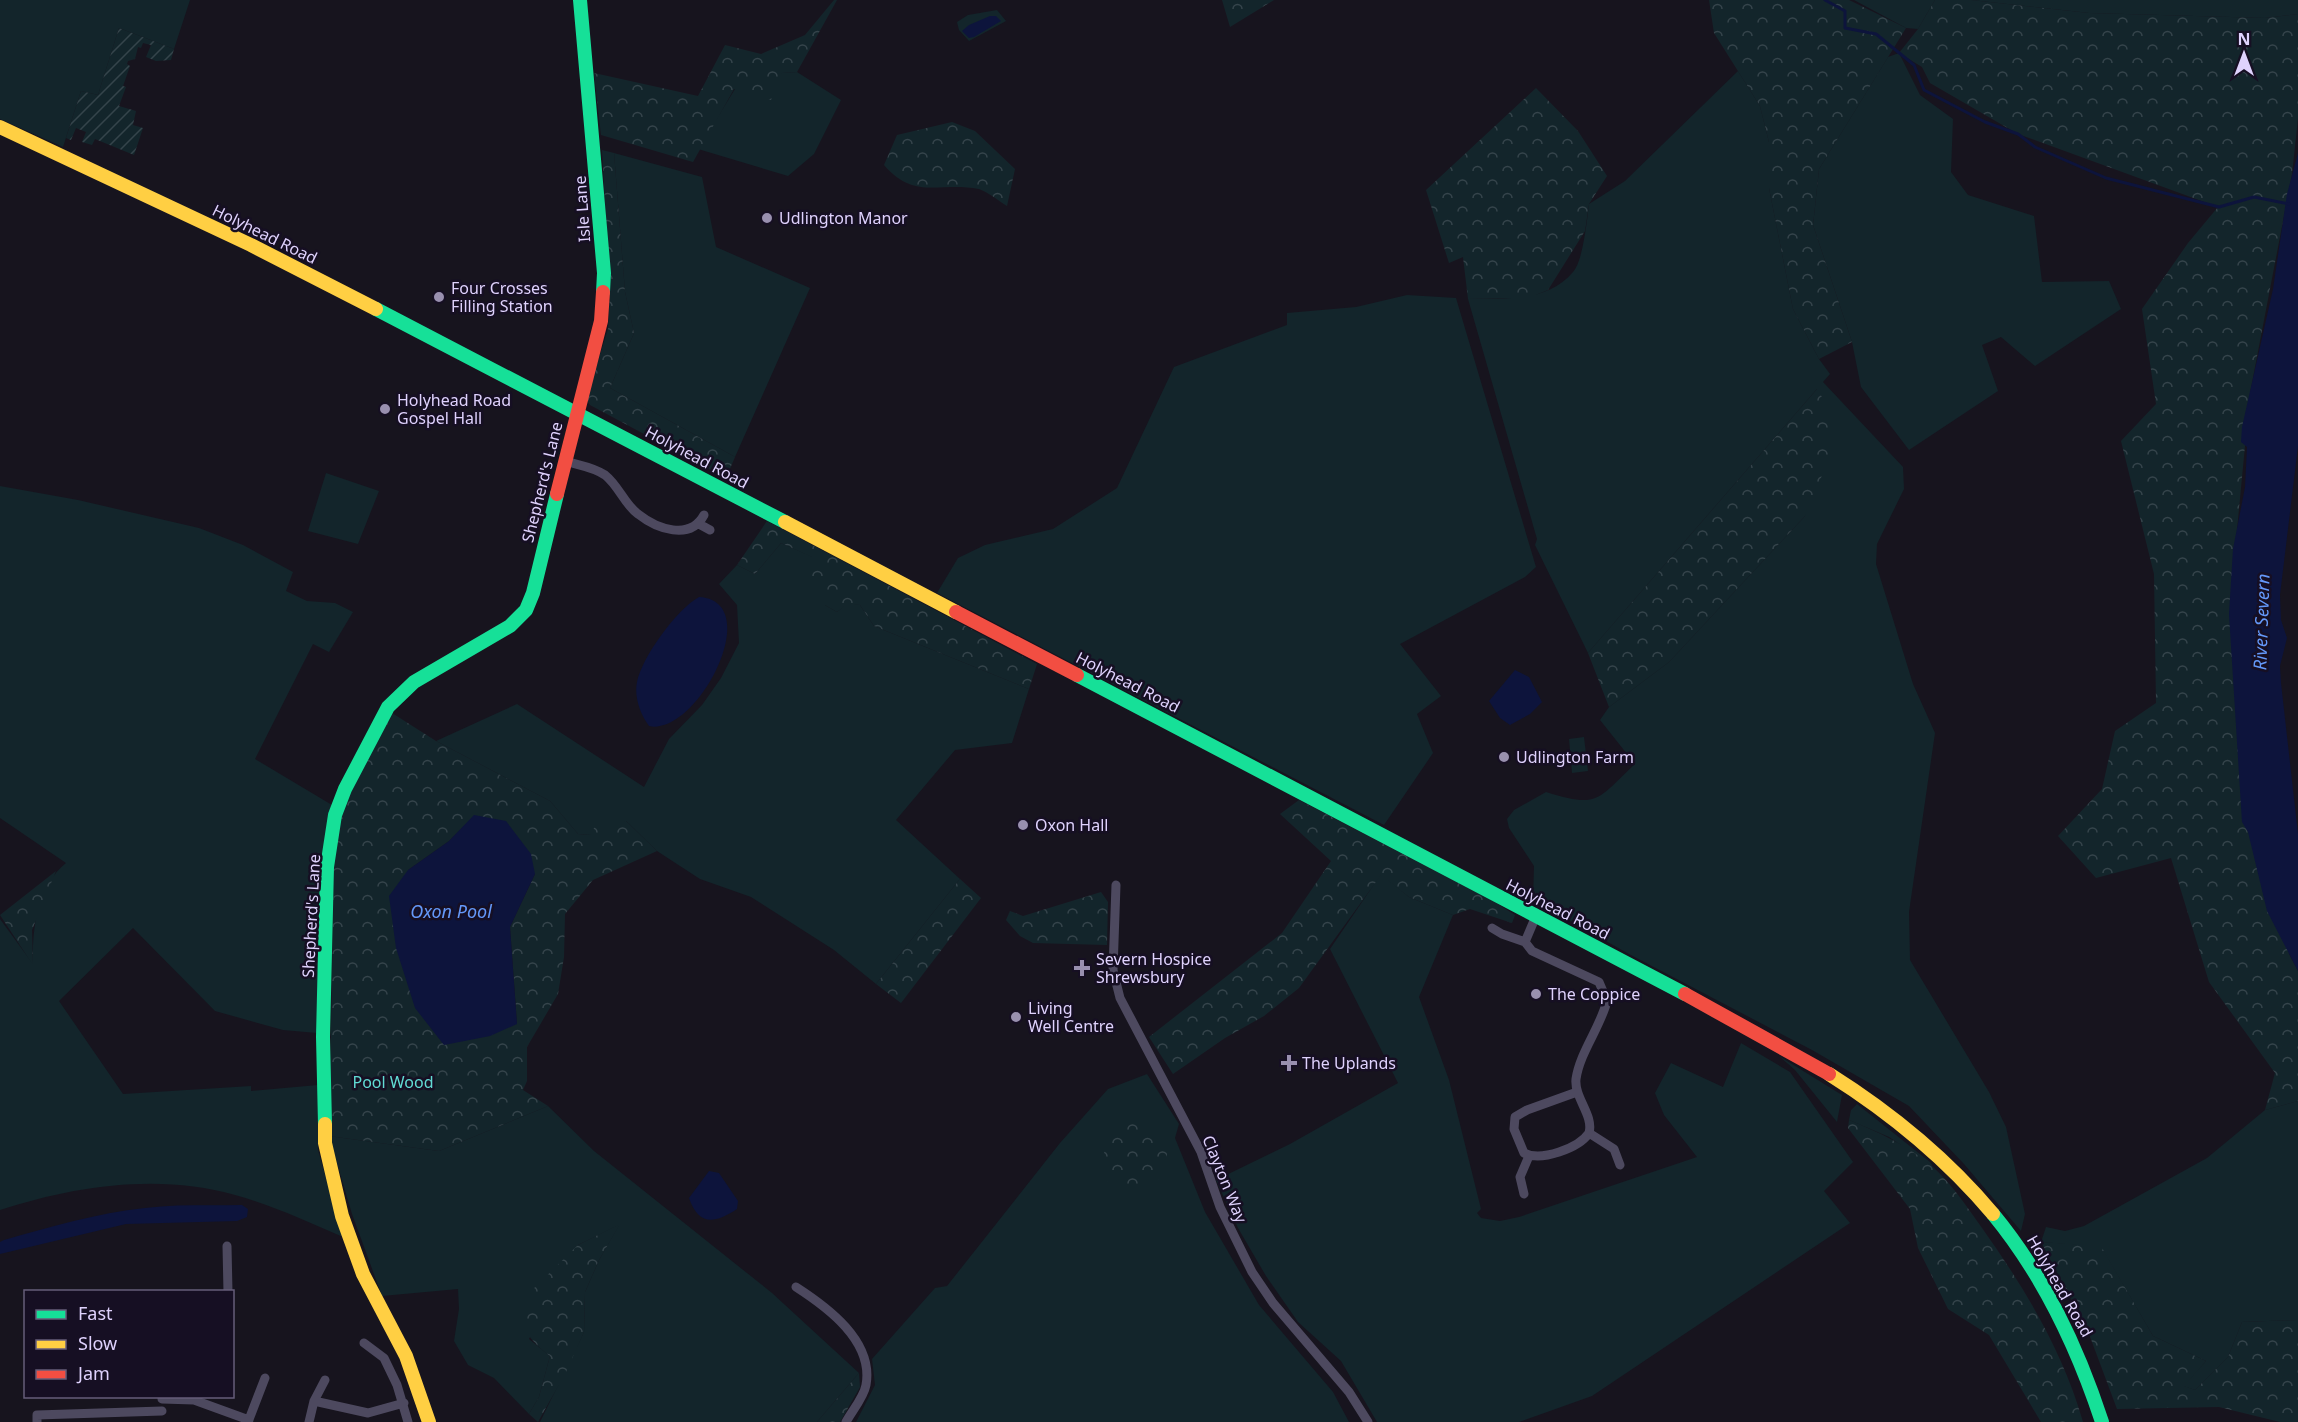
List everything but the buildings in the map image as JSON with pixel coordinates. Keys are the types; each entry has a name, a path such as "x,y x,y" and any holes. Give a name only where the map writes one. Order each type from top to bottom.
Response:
{"main road":[{"name":"Isle Lane","path":"576,412 602,321 604,273 580,0"},
{"name":"Holyhead Road","path":"0,127 251,245 576,412 1536,916 1794,1053 1855,1090 1919,1137 1977,1194 2023,1249 2079,1352 2102,1422"},
{"name":"Shepherd's Lane","path":"429,1422 406,1356 363,1274 342,1216 325,1143 323,1037 327,867 336,814 345,789 388,707 414,682 510,626 526,610 533,593 576,412"}],"street":[{"path":"565,461 605,475 637,514 677,531 699,524 704,515"},
{"path":"699,524 710,530"},
{"name":"Clayton Way","path":"1116,885 1113,970 1120,998 1201,1152 1220,1207 1252,1272 1273,1303 1349,1392 1368,1422"},
{"path":"1525,942 1536,916"},
{"path":"1492,928 1525,942 1532,951 1594,978 1602,986 1606,995 1605,1009 1579,1067 1577,1092 1589,1124 1589,1133 1581,1142 1538,1157 1524,1154 1514,1129 1515,1117 1527,1110 1577,1092"},
{"path":"1589,1133 1614,1149 1620,1165"},
{"path":"1524,1194 1520,1177 1529,1156"},
{"path":"227,1246 228,1290"},
{"path":"795,1287 837,1316 861,1353 867,1370 866,1387 846,1422"},
{"path":"364,1343 384,1358 404,1403 408,1422"},
{"path":"162,1422 162,1398 194,1400 249,1421 265,1378"},
{"path":"309,1422 314,1401 325,1380"},
{"path":"314,1401 368,1413 404,1403"},
{"path":"38,1422 37,1416 47,1415 162,1411"}],"green space":[{"path":"0,0 190,0 174,49 119,28 98,95 81,91 63,147 0,119"},
{"path":"834,0 837,0 797,72 782,73 771,100 734,89 693,162 601,135 594,73 698,96 725,45 761,54 805,35"},
{"path":"1222,0 1274,0 1230,27"},
{"path":"1709,0 1849,0 1906,28 1819,169 1813,225 1852,342 1819,359 1793,309 1769,188 1769,142 1760,106 1714,33"},
{"path":"1854,0 1935,0 1918,29 1906,28"},
{"path":"1935,0 1971,0 2089,13 2265,18 2298,14 2298,118 2292,174 2250,393 2231,593 2289,954 2298,971 2298,1101 2265,1110 2275,1073 2209,982 2171,858 2096,878 2058,836 2102,789 2115,731 2156,703 2154,574 2121,441 2156,404 2142,309 2188,243 2218,207 2018,134 1930,83 1922,67 1899,53 1918,29"},
{"path":"1971,0 2298,0 2298,14 2265,18 2089,13"},
{"path":"997,10 1006,21 969,41 959,30 957,22 968,15"},
{"path":"119,28 174,49 171,60 156,61 146,57 151,45 143,43 141,48 138,47 135,59 128,61 127,64 130,66 123,86 126,87 119,106 136,111 133,125 143,128 134,155 95,139 92,145 82,142 86,132 76,128 71,140 66,138 81,91 98,95"},
{"path":"1899,53 1920,95 1953,119 1951,172 1968,195 2034,216 2042,282 2109,281 2121,309 2035,366 2001,337 1982,345 1998,391 1909,450 1861,387 1852,342 1813,225 1819,169 1888,57"},
{"path":"1738,71 1760,106 1769,142 1769,188 1793,309 1819,359 1830,374 1823,382 1903,467 1904,489 1877,544 1876,564 1913,684 1935,733 1909,912 1910,960 1989,1092 2006,1127 2025,1214 2021,1231 1964,1164 1909,1106 1812,1050 1629,954 1533,900 1534,866 1509,828 1507,819 1514,810 1546,792 1577,800 1597,798 1635,764 1600,720 1609,707 1669,662 1805,516 1817,389 1588,653 1535,545 1537,539 1468,299 1524,297 1551,289 1562,282 1573,272 1579,259 1589,204 1625,181"},
{"path":"797,72 841,100 814,154 788,176 698,149 735,89 782,73"},
{"path":"1536,88 1578,131 1607,176 1589,204 1585,231 1548,290 1528,298 1468,299 1463,257 1449,263 1426,190"},
{"path":"952,122 975,131 1015,169 1007,206 979,189 928,188 906,183 884,165 897,135"},
{"path":"602,150 614,153 625,292 634,333 610,388 735,457 726,478 590,405 586,399 608,329 610,292"},
{"path":"614,153 702,177 716,247 810,288 735,457 610,388 634,333 625,292"},
{"path":"1407,295 1456,298 1536,567 1525,577 1400,644 1441,696 1417,714 1433,753 1384,825 937,593 958,558 985,545 1053,529 1117,488 1174,367 1287,325 1287,313 1356,307"},
{"path":"1818,388 1833,424 1831,454 1805,516 1669,662 1609,707 1588,653"},
{"path":"326,473 379,491 358,544 308,531"},
{"path":"0,486 78,500 199,528 243,545 293,572 286,591 307,601 335,603 353,612 329,652 313,644 255,759 332,805 317,1033 283,1030 215,1011 133,928 59,1001 123,1094 251,1086 251,1091 318,1085 318,1150 343,1237 249,1199 206,1188 177,1185 117,1185 87,1189 57,1194 0,1210 0,919 33,964 38,909 48,884 66,863 0,818"},
{"path":"767,521 1037,664 1029,689 874,626 860,605 847,604 837,612 825,605 824,586 805,579 812,557 781,543 755,574 737,565"},
{"path":"781,543 813,557 825,586 825,605 837,612 847,603 860,605 874,626 1029,689 1012,743 955,750 896,820 960,879 876,984 834,950 751,897 700,879 657,851 626,821 590,835 578,834 550,801 436,741 517,704 644,787 669,739 702,705 721,678 739,643 737,605 719,584 737,565 755,574"},
{"name":"Pool Wood","path":"392,713 436,741 550,801 578,834 590,835 597,823 626,821 657,851 593,880 565,914 564,957 558,994 527,1047 527,1081 523,1090 548,1106 439,1151 329,1136 334,863 339,820 348,794","holes":["474,816 535,874 510,927 517,1024 408,870 449,841"]},
{"path":"1584,737 1588,771 1572,773 1569,739"},
{"path":"1299,800 1493,901 1515,915 1512,923 1470,909 1453,915 1409,897 1381,875 1299,988 1264,1016 1225,1038 1173,1074 1149,1037 1282,933 1331,861 1280,814"},
{"path":"56,871 32,930 33,965 0,915"},
{"path":"1381,874 1409,897 1453,915 1419,997 1449,1080 1481,1209 1477,1213 1481,1218 1500,1221 1519,1217 1697,1157 1664,1115 1655,1093 1671,1063 1723,1087 1741,1043 1790,1072 1853,1162 1824,1191 1850,1223 1592,1396 1519,1422 1377,1422 1341,1361 1298,1322 1266,1276 1238,1228 1216,1180 1290,1144 1398,1083 1330,949"},
{"path":"960,879 981,898 901,1003 876,984"},
{"path":"1101,892 1108,902 1107,945 1033,943 1020,936 1006,920 1010,911 1023,916"},
{"path":"1779,1056 1842,1095 1837,1122 1795,1070"},
{"path":"1147,1074 1179,1124 1175,1138 1205,1212 1259,1305 1333,1392 1349,1422 856,1422 875,1385 872,1359 935,1288 947,1286 1060,1143 1108,1089"},
{"path":"2298,1101 2298,1320 2242,1322 2228,1357 2195,1390 2183,1386 2206,1361 2153,1336 2101,1247 2041,1242 2046,1227 2065,1231 2084,1226 2207,1158 2265,1110"},
{"path":"1857,1104 1930,1162 1933,1167 1889,1137 1849,1120 1851,1110"},
{"path":"548,1106 594,1151 772,1293 859,1373 817,1422 540,1422 584,1332 585,1292 599,1260 619,1225 578,1245 529,1339 550,1356 539,1397 529,1414 494,1378 468,1365 454,1341 459,1309 458,1289 382,1296 352,1214 329,1136 439,1151"},
{"path":"1122,1120 1139,1121 1170,1145 1159,1179 1134,1190 1110,1186 1099,1162"},
{"path":"1849,1120 1914,1152 1940,1174 1959,1196 1998,1250 2041,1320 2065,1370 2083,1422 2041,1422 1989,1335 1948,1309 1918,1248 1910,1209 1848,1128"},
{"path":"620,1224 599,1260 585,1292 584,1332 566,1372 538,1422 529,1414 539,1397 550,1356 535,1343 525,1326 523,1299 578,1245"},
{"path":"2041,1242 2101,1246 2153,1336 2206,1361 2184,1386 2195,1390 2228,1357 2242,1322 2298,1320 2298,1422 2280,1422 2219,1407 2117,1409 2089,1334"},
{"path":"859,1373 860,1387 840,1422 817,1422"}],"water":[{"path":"990,16 996,16 1001,21 974,37 969,38 962,31 969,25"},
{"name":"River Severn","path":"2298,153 2298,446 2280,595 2281,620 2287,638 2280,666 2298,834 2298,971 2267,911 2248,832 2242,822 2229,614 2233,549 2245,487 2247,447 2241,442 2242,427 2273,289 2287,194"},
{"path":"699,597 718,604 727,620 726,642 718,667 704,691 687,711 668,724 649,726 640,711 637,699 636,688 640,672 653,647 671,623"},
{"path":"1515,670 1529,677 1542,702 1530,714 1510,725 1500,718 1489,701"},
{"name":"Oxon Pool","path":"474,815 506,821 531,854 535,874 510,927 517,1024 490,1036 444,1045 415,1008 396,948 389,896 408,870 449,841"},
{"path":"709,1171 719,1173 738,1201 737,1209 721,1218 708,1220 697,1214 689,1198"},
{"path":"242,1205 248,1209 247,1217 237,1221 126,1224 0,1254 0,1242 4,1240 109,1213 169,1206"}],"waterway":[{"path":"1825,0 1845,11 1845,28 1876,34 1914,65 1924,90 1985,122 2018,134 2035,147 2106,178 2219,207 2254,197 2289,204"}],"traffic: fast":[{"path":"580,0 604,273 603,292"},
{"path":"376,309 785,522"},
{"path":"325,1124 323,1037 327,867 335,815 345,789 388,707 414,682 510,626 526,610 533,593 557,494"},
{"path":"1077,675 1685,994"},
{"path":"1993,1214 2028,1262 2057,1313 2082,1366 2102,1422"}],"traffic: slow":[{"path":"0,127 251,245 376,309"},
{"path":"785,522 956,612"},
{"path":"1829,1074 1874,1104 1937,1155 1993,1214"},
{"path":"325,1124 325,1143 342,1216 363,1274 406,1356 429,1422"}],"traffic: jam":[{"path":"557,494 601,321 603,292"},
{"path":"956,612 1077,675"},
{"path":"1685,994 1829,1074"}],"place":[{"name":"Udlington Manor","path":"767,218"},
{"name":"Four Crosses Filling Station","path":"439,297"},
{"name":"Holyhead Road Gospel Hall","path":"385,409"},
{"name":"Udlington Farm","path":"1504,757"},
{"name":"Oxon Hall","path":"1023,825"},
{"name":"Severn Hospice Shrewsbury","path":"1082,968"},
{"name":"The Coppice","path":"1536,994"},
{"name":"Living Well Centre","path":"1016,1017"},
{"name":"The Uplands","path":"1289,1063"}]}
